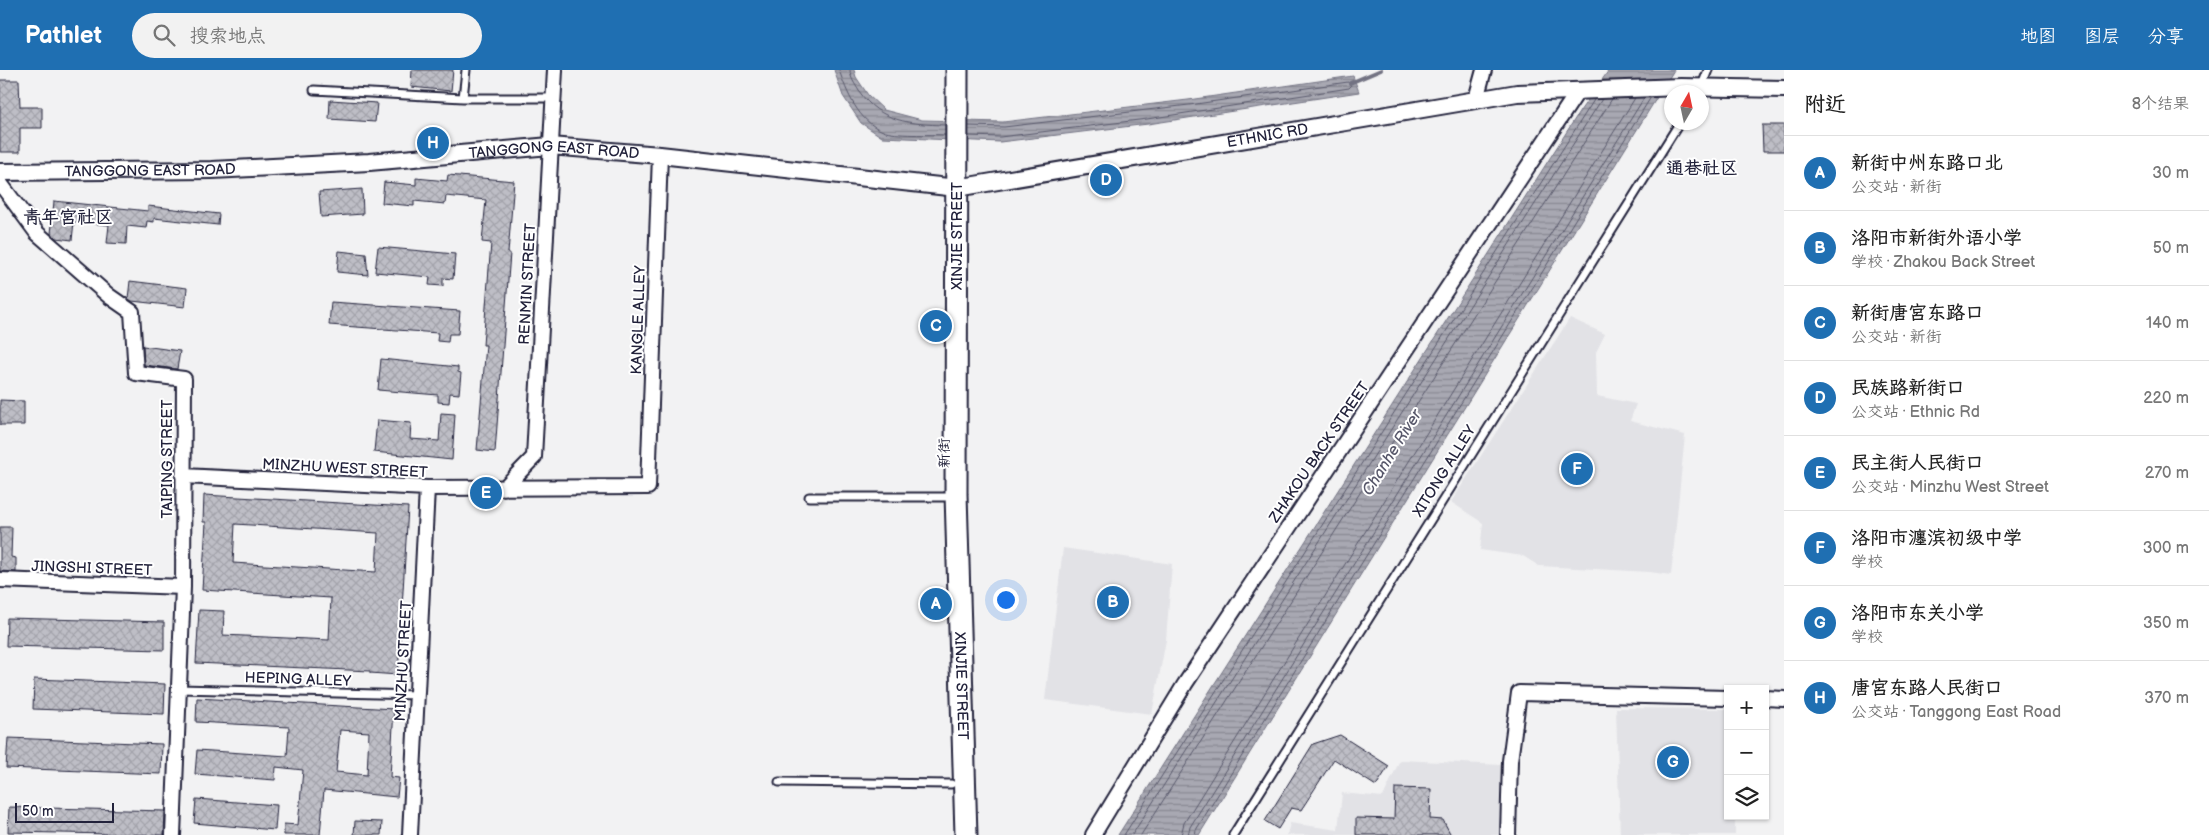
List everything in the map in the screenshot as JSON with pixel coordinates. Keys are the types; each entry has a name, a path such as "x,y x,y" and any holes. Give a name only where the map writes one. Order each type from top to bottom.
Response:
{"main road":[{"path":"944,70 951,103"},
{"path":"951,103 957,70"},
{"name":"XINJIE STREET","path":"951,103 956,494 966,835"},
{"name":"新街","path":"951,187 945,497 952,835"}],"street":[{"name":"RENMIN STREET","path":"504,488 534,457 555,70"},
{"path":"1476,99 1484,70"},
{"name":"ETHNIC RD","path":"951,187 1517,93 1664,88"},
{"name":"ETHNIC RD","path":"1709,90 1784,89"},
{"name":"ZHAKOU BACK STREET","path":"1093,835 1185,684 1578,91"},
{"name":"TANGGONG EAST ROAD","path":"0,172 212,170 369,162 550,146 660,155 951,187"},
{"name":"KANGLE ALLEY","path":"648,487 660,155"},
{"name":"TAIPING STREET","path":"0,182 37,233 109,296 132,312 136,373 184,379 183,587 173,835"},
{"name":"MINZHU WEST STREET","path":"183,476 426,488 648,487"},
{"name":"MINZHU STREET","path":"410,835 426,488"},
{"name":"JINGSHI STREET","path":"0,580 183,587"},
{"path":"1508,835 1510,761 1519,693 1724,698"},
{"path":"1769,698 1784,699"}],"lane":[{"path":"463,98 466,70"},
{"path":"1702,85 1708,70"},
{"path":"314,90 463,98 554,98"},
{"name":"XITONG ALLEY","path":"1233,835 1675,130"},
{"path":"809,497 945,497"},
{"name":"HEPING ALLEY","path":"179,689 417,696"},
{"path":"779,782 951,784"}],"shaded area":[{"path":"1570,318 1605,334 1596,352 1597,396 1636,404 1630,421 1685,435 1671,575 1650,572 1539,566 1523,556 1480,550 1483,523 1451,502"},
{"path":"1063,548 1172,564 1166,640 1152,714 1045,700"},
{"path":"1616,708 1724,709 1724,820 1735,820 1735,835 1620,835"},
{"path":"1400,760 1502,765 1502,835 1287,835 1290,823 1338,830 1342,793 1383,797"}],"water":[{"path":"834,70 854,70 856,77 868,95 884,110 922,120 1003,122 1188,100 1353,76 1359,92 1148,124 1000,142 882,137 861,123 843,96"},
{"name":"Chanhe River","path":"1609,70 1674,70 1199,835 1118,835 1580,111"}],"building":[{"path":"412,70 453,70 451,91 411,87"},
{"path":"0,80 19,80 20,107 42,107 42,128 20,128 20,152 0,152"},
{"path":"330,100 377,103 375,122 329,119"},
{"path":"1762,125 1784,125 1784,151 1763,151"},
{"path":"448,175 514,181 495,452 477,450 486,345 483,345 491,243 482,242 486,200 446,196 445,204 414,201 414,206 382,203 384,182 416,185 416,178 447,181"},
{"path":"362,189 363,214 321,217 319,192"},
{"path":"54,201 148,211 148,206 219,214 218,225 154,218 154,222 147,221 146,228 127,226 126,244 107,243 109,225 74,222 72,240 56,238 51,234"},
{"path":"378,247 455,254 453,279 443,278 443,286 429,285 430,277 375,272"},
{"path":"339,251 366,254 368,275 337,272"},
{"path":"130,281 187,288 185,307 132,301 128,299"},
{"path":"331,302 460,311 458,334 449,334 448,342 437,341 438,333 329,325"},
{"path":"143,346 180,351 177,369 144,365"},
{"path":"381,359 458,367 458,372 461,373 459,394 450,393 449,403 438,402 438,395 378,390"},
{"path":"0,400 24,401 24,425 0,425"},
{"path":"441,413 455,414 452,460 374,452 377,420 411,423 410,439 439,441"},
{"path":"204,495 408,507 398,675 370,673 370,671 196,663 199,610 224,611 223,635 329,640 331,598 202,590 206,522 203,522","holes":["235,524 378,533 376,572 233,563"]},
{"path":"0,527 12,527 11,557 16,558 16,572 0,571"},
{"path":"7,618 164,622 164,650 6,646"},
{"path":"34,679 165,684 164,714 33,709"},
{"path":"197,698 394,709 390,777 399,778 397,797 324,790 320,835 284,835 284,824 298,825 303,770 276,767 275,780 195,774 197,750 287,756 289,727 196,722","holes":["340,730 369,732 367,775 336,772"]},
{"path":"1340,735 1389,766 1376,786 1334,759 1301,810 1291,808 1278,829 1265,821 1313,744"},
{"path":"8,738 162,744 161,774 6,768"},
{"path":"1395,788 1431,789 1430,819 1443,820 1451,835 1356,835 1356,818 1394,819"},
{"path":"196,799 277,805 275,830 194,823"},
{"path":"9,807 165,811 164,835 8,832"},
{"path":"355,821 382,822 381,835 354,835"}],"waterway":[{"path":"1350,83 1381,70"}],"place":[{"name":"唐宫东路人民街口","path":"433,143"},
{"name":"民族路新街口","path":"1106,180"},
{"name":"新街唐宫东路口","path":"936,326"},
{"name":"洛阳市瀍滨初级中学","path":"1577,469"},
{"name":"民主街人民街口","path":"486,493"},
{"name":"洛阳市新街外语小学","path":"1113,602"},
{"name":"新街中州东路口北","path":"936,604"},
{"name":"洛阳市东关小学","path":"1673,762"}],"district":[{"name":"通巷社区","path":"1702,168"},
{"name":"青年宫社区","path":"68,217"}]}
